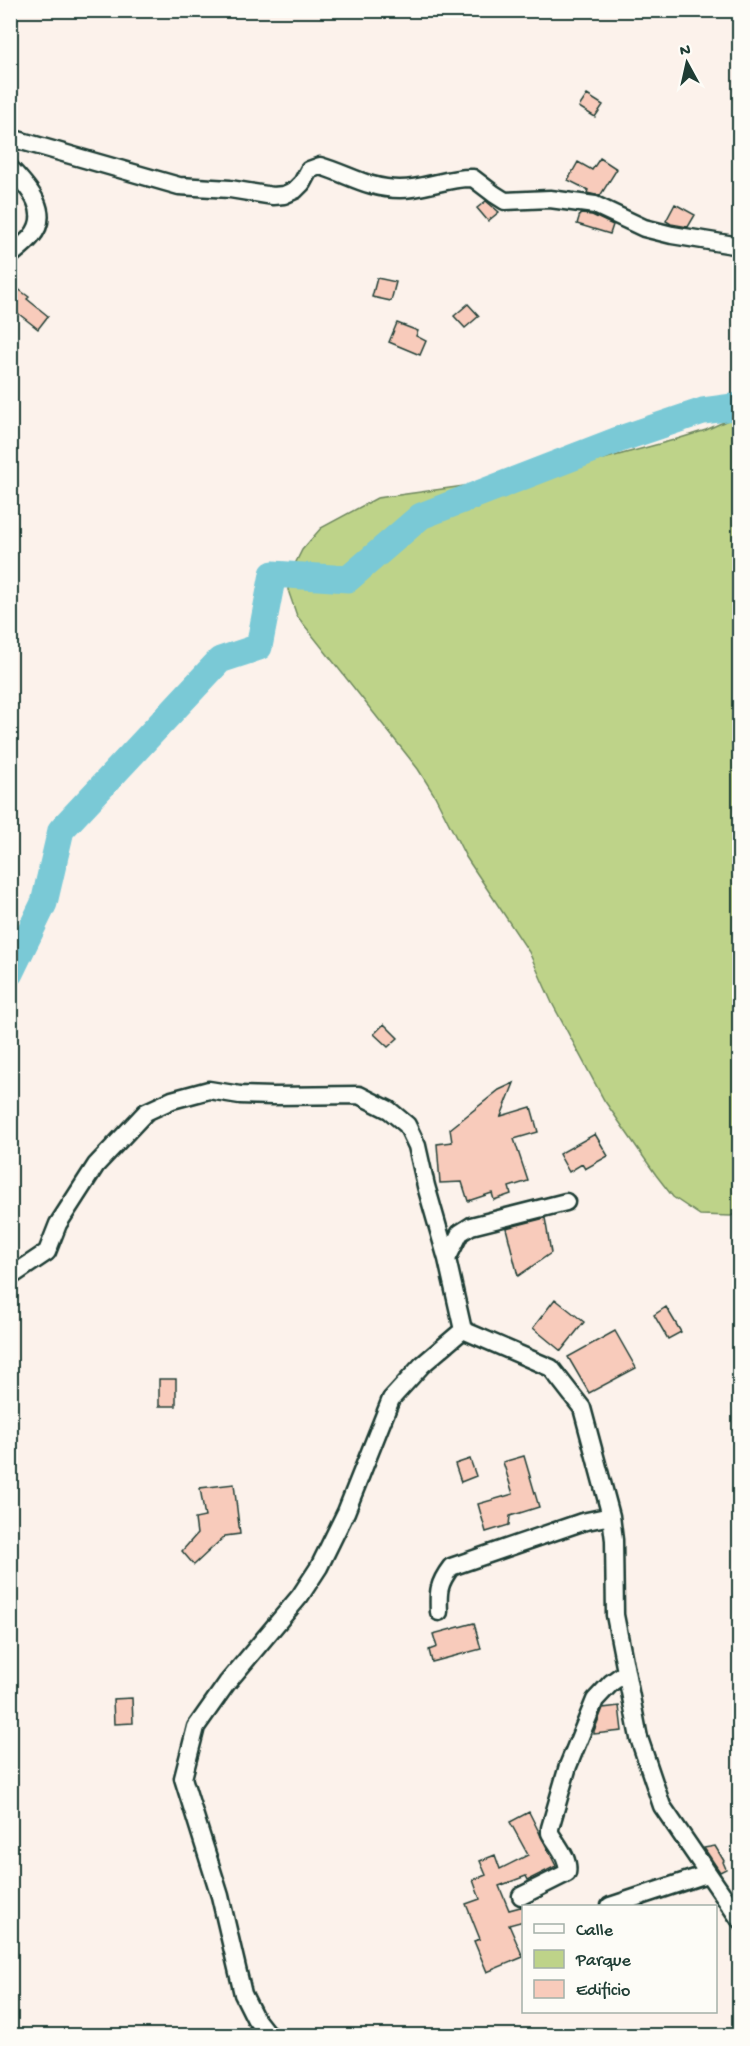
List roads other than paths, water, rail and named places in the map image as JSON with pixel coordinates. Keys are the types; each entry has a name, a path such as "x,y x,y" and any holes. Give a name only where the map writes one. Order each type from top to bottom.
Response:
{"street":[{"path":"10,142 18,140 179,186 230,189 273,196 284,195 295,190 309,170 320,166 361,183 399,189 415,188 454,179 473,178 505,201 543,199 595,205 644,228 740,246"},
{"path":"10,168 37,200 39,215 33,235 10,256"},
{"path":"10,1277 47,1252 58,1224 96,1165 146,1112 172,1100 209,1090 240,1095 359,1095 389,1110 407,1125 417,1146 463,1330"},
{"path":"447,1259 460,1233 471,1226 566,1202"},
{"path":"463,1330 551,1368 582,1408 611,1516 614,1540 615,1615 639,1738 662,1806 740,1920"},
{"path":"269,2036 255,2018 243,1994 220,1896 183,1778 196,1727 227,1683 300,1596 319,1567 346,1512 391,1399 422,1365 463,1330"},
{"path":"439,1612 438,1590 443,1577 451,1567 582,1522 611,1516"},
{"path":"521,1896 567,1873 566,1861 550,1833 550,1828 568,1766 595,1700 611,1683 626,1672"},
{"path":"613,1905 707,1874"}],"waterway":[{"path":"10,973 44,903 61,830 220,660 259,647 273,574 348,579 421,516 623,438 703,411 740,406"}]}
